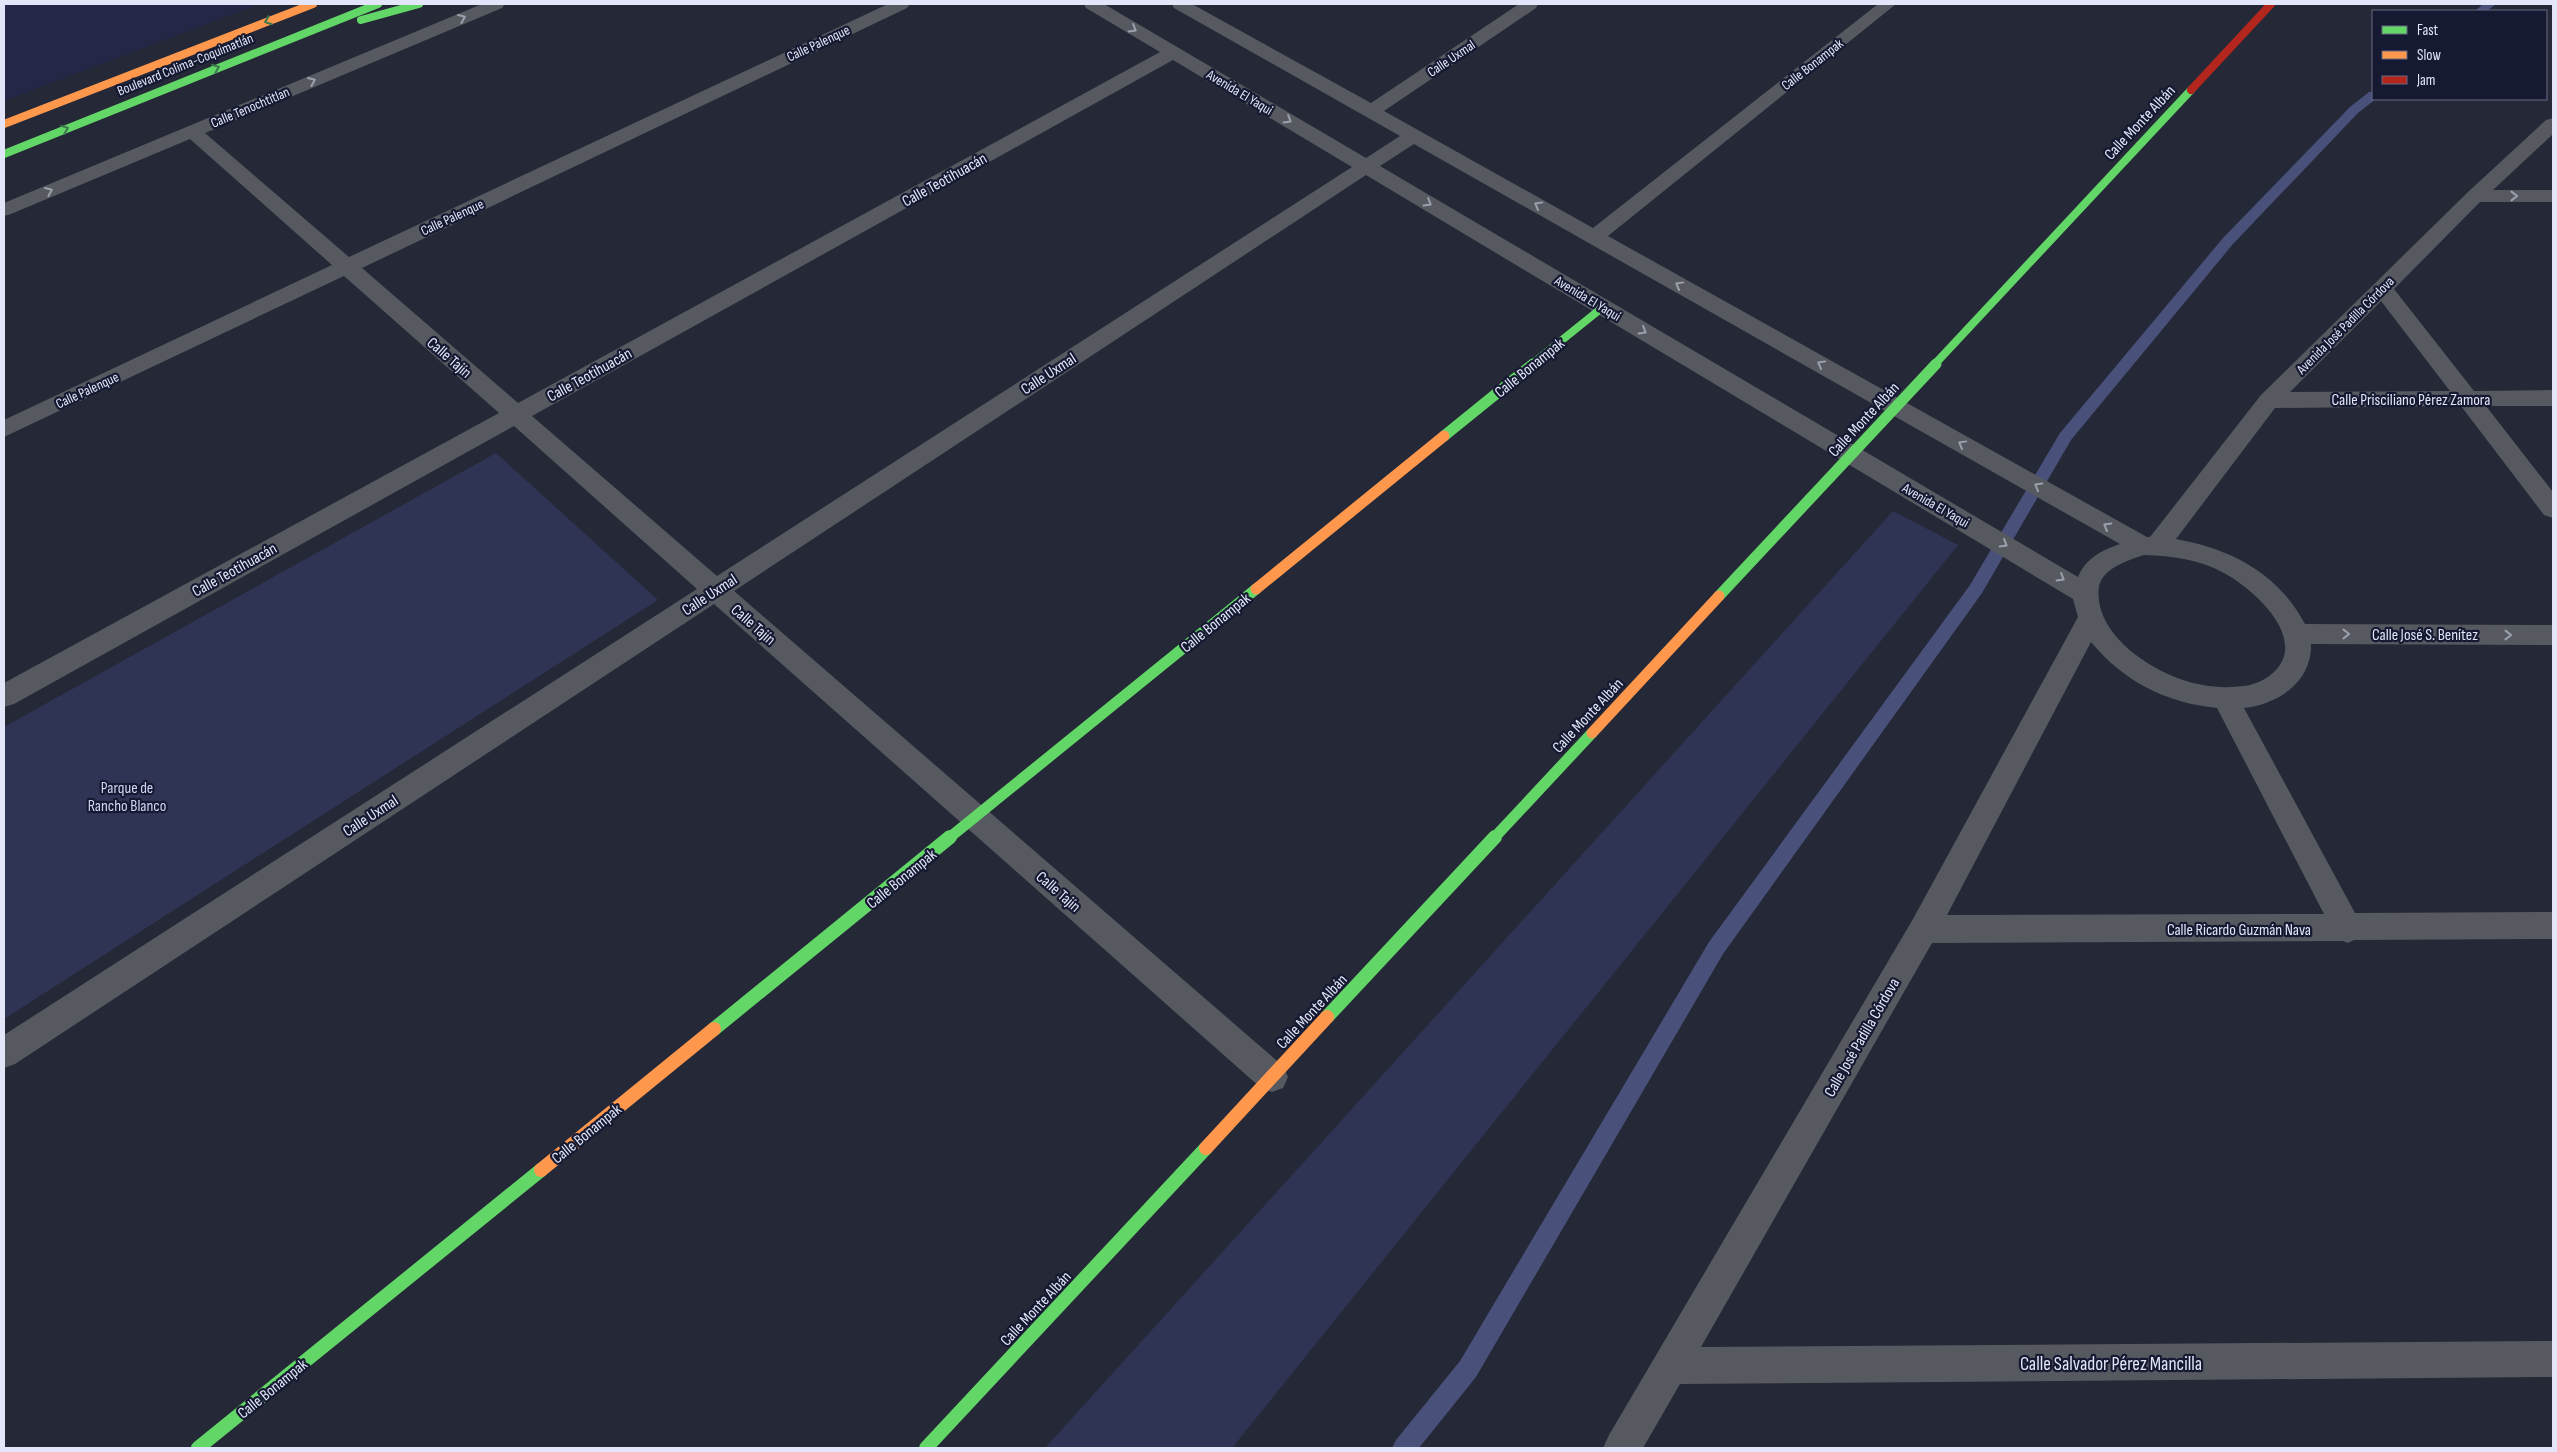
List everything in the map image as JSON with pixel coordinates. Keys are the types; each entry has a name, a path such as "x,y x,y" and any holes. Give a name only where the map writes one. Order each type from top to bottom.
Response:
{"street":[{"name":"Boulevard Colima-Coquimatlán","path":"4,124 313,4"},
{"name":"Boulevard Colima-Coquimatlán","path":"4,154 378,4"},
{"path":"273,45 420,4"},
{"name":"Calle Tenochtitlan","path":"4,210 496,4"},
{"name":"Calle Palenque","path":"4,429 901,4"},
{"name":"Avenida El Yaqui","path":"1092,4 2038,564 2087,606"},
{"path":"1180,4 2070,505 2150,546 2192,550 2227,563 2259,583 2283,607 2297,634 2298,654 2292,673 2276,687 2253,696 2225,698 2191,693 2159,682 2128,664 2105,642 2087,606"},
{"name":"Calle Uxmal","path":"1372,111 1530,4"},
{"name":"Calle Bonampak","path":"1594,237 1888,4"},
{"name":"Calle Monte Albán","path":"926,1448 2271,4"},
{"name":"Calle Teotihuacán","path":"4,696 1174,52"},
{"name":"Avenida José Padilla Córdova","path":"2150,546 2269,400 2475,196 2553,124"},
{"name":"Calle Tajín","path":"192,131 1272,1077"},
{"name":"Calle Uxmal","path":"4,1053 1414,135"},
{"path":"2475,196 2553,196"},
{"path":"2382,288 2553,509"},
{"name":"Calle Bonampak","path":"198,1448 1603,307"},
{"name":"Calle Prisciliano Pérez Zamora","path":"2269,400 2553,398"},
{"name":"Calle José Padilla Córdova","path":"1622,1448 1924,929 2087,606 2090,575 2102,561 2120,551 2150,546"},
{"name":"Calle José S. Benítez","path":"2297,634 2553,635"},
{"path":"2225,698 2348,929"},
{"name":"Calle Ricardo Guzmán Nava","path":"1924,929 2348,929 2553,926"},
{"name":"Calle Salvador Pérez Mancilla","path":"1669,1366 2553,1359"}],"shaded area":[{"path":"4,4 260,4 4,101"}],"green space":[{"name":"Parque de Rancho Blanco","path":"496,453 658,600 4,1019 4,727"},
{"path":"1893,511 1958,545 1232,1448 1045,1448"}],"waterway":[{"path":"2481,10 2490,4"},
{"path":"1404,1448 1468,1369 1716,948 1976,589 2065,437 2228,241 2354,110 2372,96"}],"traffic: fast":[{"path":"4,154 378,4"},
{"path":"361,20 419,4"},
{"path":"1719,596 2191,90"},
{"path":"1444,436 1603,307"},
{"path":"714,1029 1256,589"},
{"path":"1327,1017 1592,733"},
{"path":"926,1448 1206,1148"},
{"path":"198,1448 541,1170"}],"traffic: slow":[{"path":"4,124 313,4"},
{"path":"1256,589 1444,436"},
{"path":"1592,733 1719,596"},
{"path":"1206,1148 1327,1017"},
{"path":"541,1170 714,1029"}],"traffic: jam":[{"path":"2191,90 2271,4"}]}
